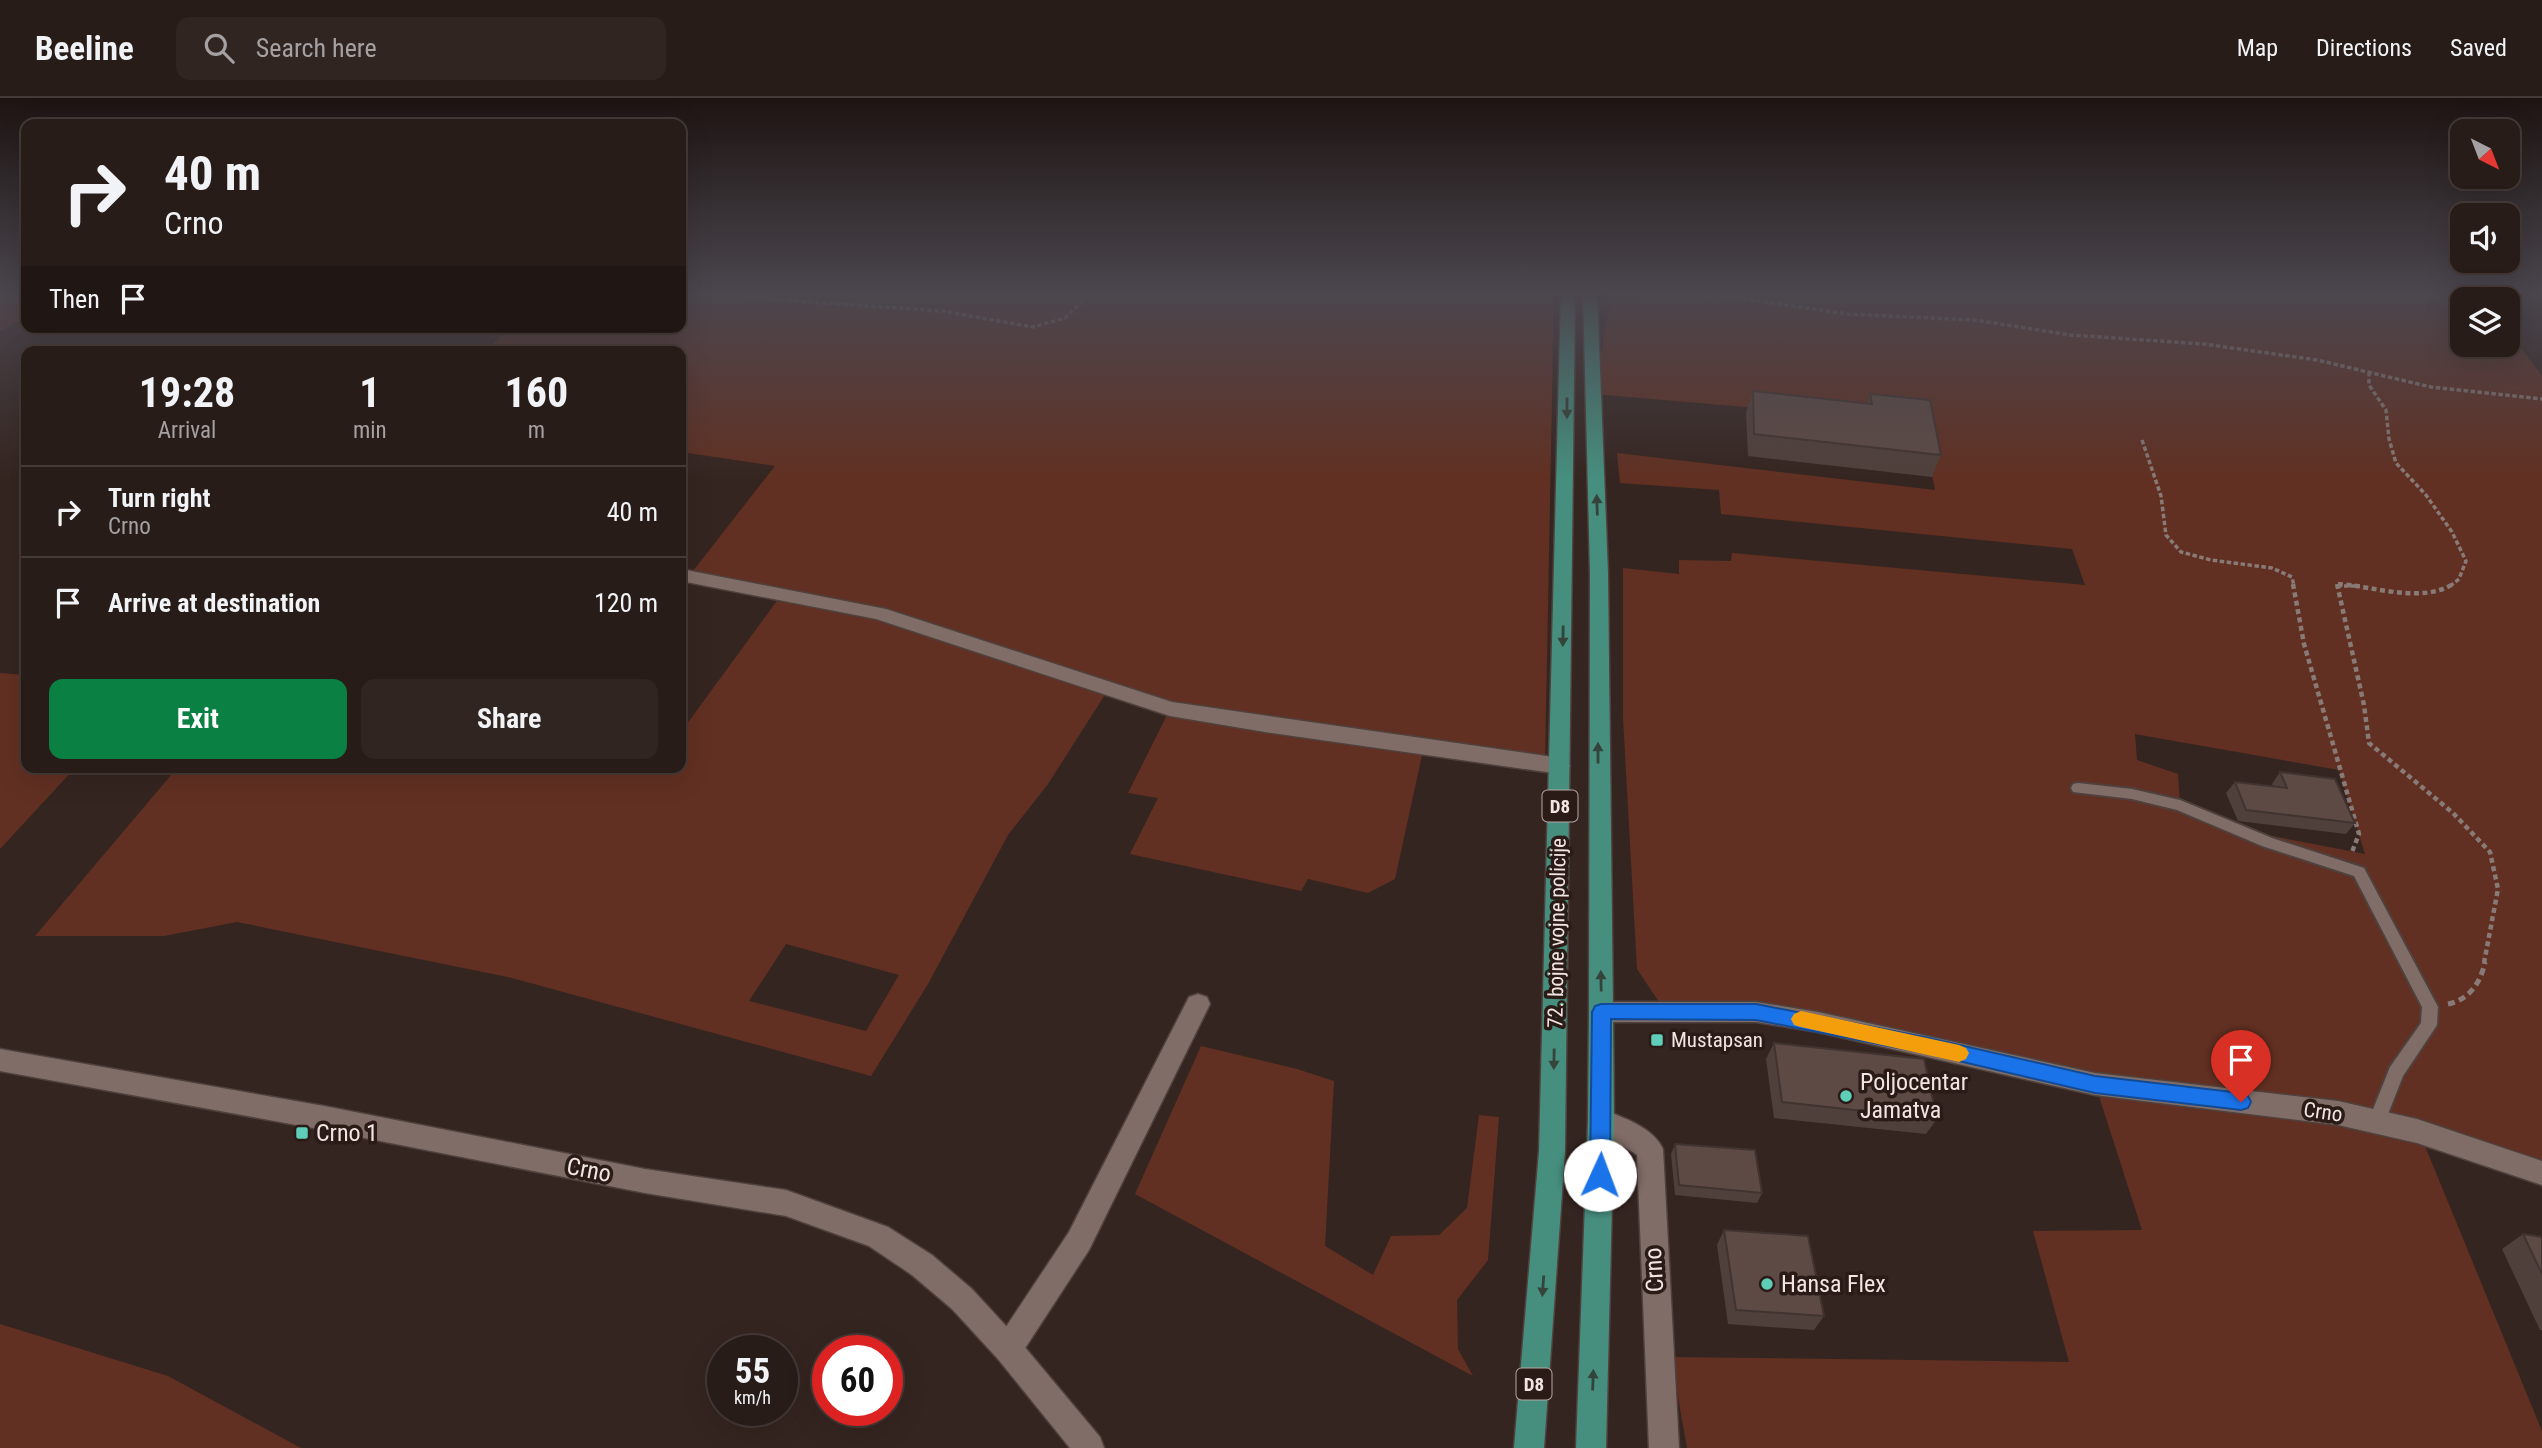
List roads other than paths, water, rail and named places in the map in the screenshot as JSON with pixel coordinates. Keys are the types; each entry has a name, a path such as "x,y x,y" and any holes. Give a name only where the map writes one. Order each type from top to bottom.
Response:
{"main road":[{"name":"72. bojne vojne policije","path":"1529,1448 1552,1151 1567,354"},
{"name":"72. bojne vojne policije","path":"1591,1448 1601,1121 1599,573 1592,354"}],"street":[{"path":"686,576 879,613 1170,709 1560,766"},
{"path":"1008,1349 1079,1241 1198,1004"},
{"name":"Crno","path":"1601,1012 1756,1012 1929,1046 2095,1084 2338,1114 2417,1131 2542,1173"},
{"name":"Crno","path":"0,1060 324,1118 645,1181 786,1203 878,1236 922,1265 962,1299 1008,1349 1088,1448"},
{"name":"Crno","path":"1601,1121 1633,1136 1650,1149 1664,1448"}],"lane":[{"path":"2078,788 2132,794 2180,805 2267,842 2359,872 2430,1007 2429,1025 2396,1072 2376,1122"}],"place":[{"name":"Mustapsan","path":"1657,1040"},
{"name":"Poljocentar Jamatva","path":"1846,1096"},
{"name":"Crno 1","path":"302,1133"},
{"name":"Hansa Flex","path":"1767,1284"}]}
